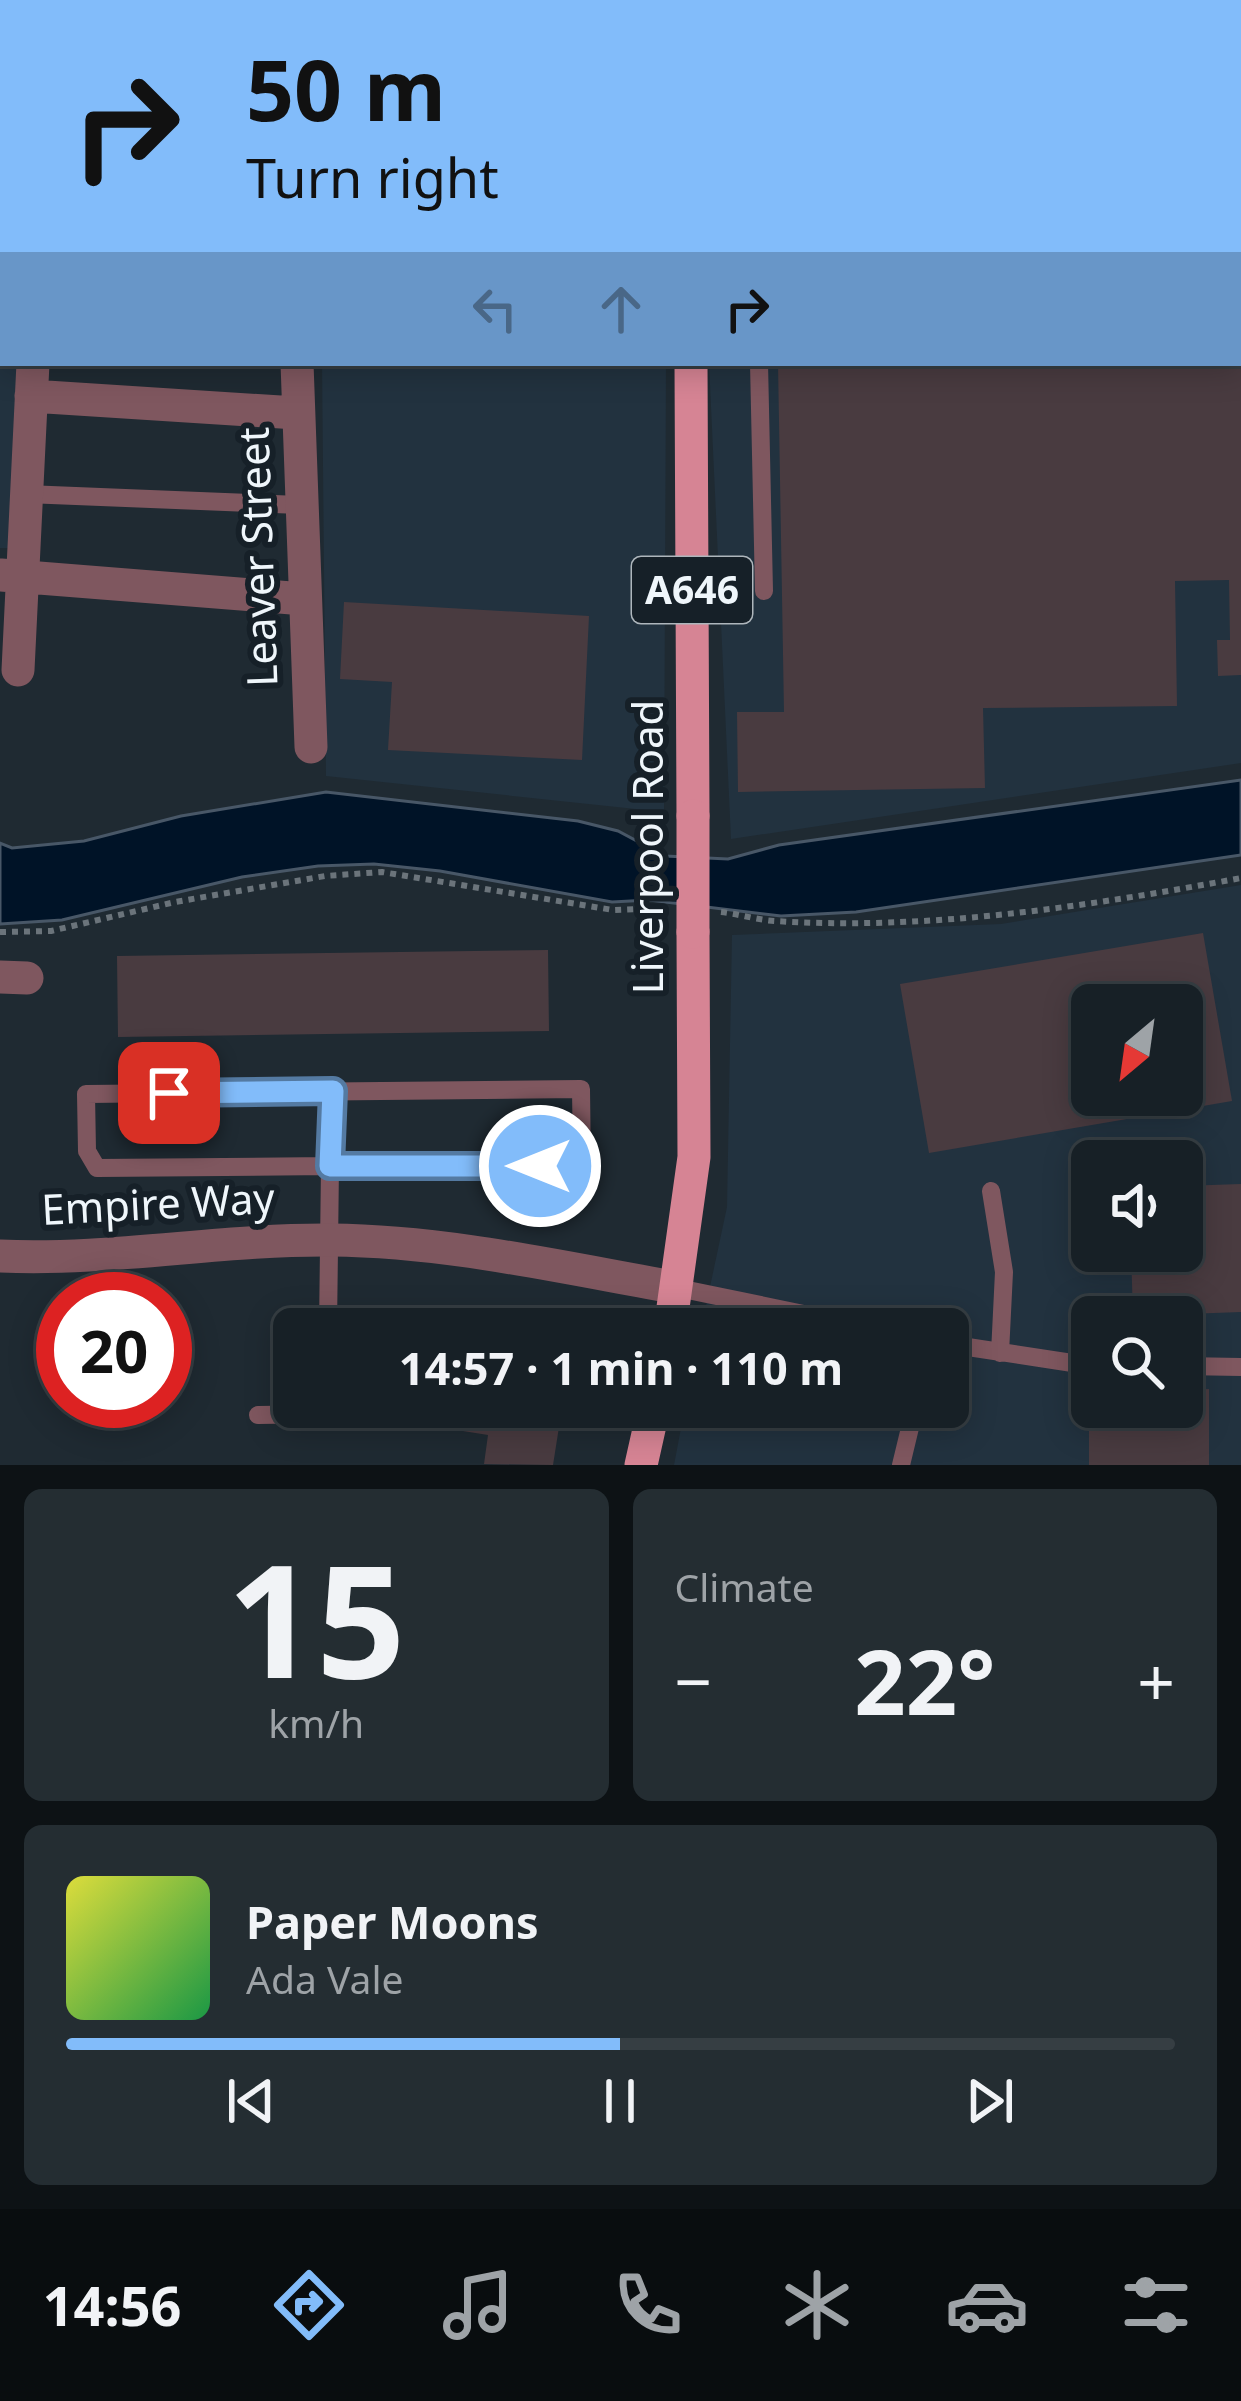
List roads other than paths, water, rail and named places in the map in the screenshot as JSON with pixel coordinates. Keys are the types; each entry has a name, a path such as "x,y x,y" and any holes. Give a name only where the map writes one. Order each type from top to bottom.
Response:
{"main road":[{"name":"Liverpool Road","path":"674,1308 694,1157 698,917 693,816 691,366"},
{"path":"641,1465 649,1428"}],"street":[{"name":"Leaver Street","path":"297,366 310,748"},
{"path":"9,674 11,576 26,494 32,380 296,413"},
{"path":"11,576 304,599"},
{"name":"Empire Way","path":"0,1256 50,1258 332,1240 440,1247 678,1288"}],"lane":[{"path":"759,366 764,591"},
{"path":"26,494 300,505"},
{"path":"581,1089 582,1166 330,1166 98,1168 87,1150 86,1094 581,1089"},
{"path":"329,1308 333,1091"},
{"path":"991,1191 1004,1272 1000,1352"},
{"path":"678,1288 775,1308"},
{"path":"969,1347 1071,1363"},
{"path":"1203,1366 1241,1366"},
{"path":"258,1415 273,1415"},
{"path":"902,1465 910,1428"}]}
